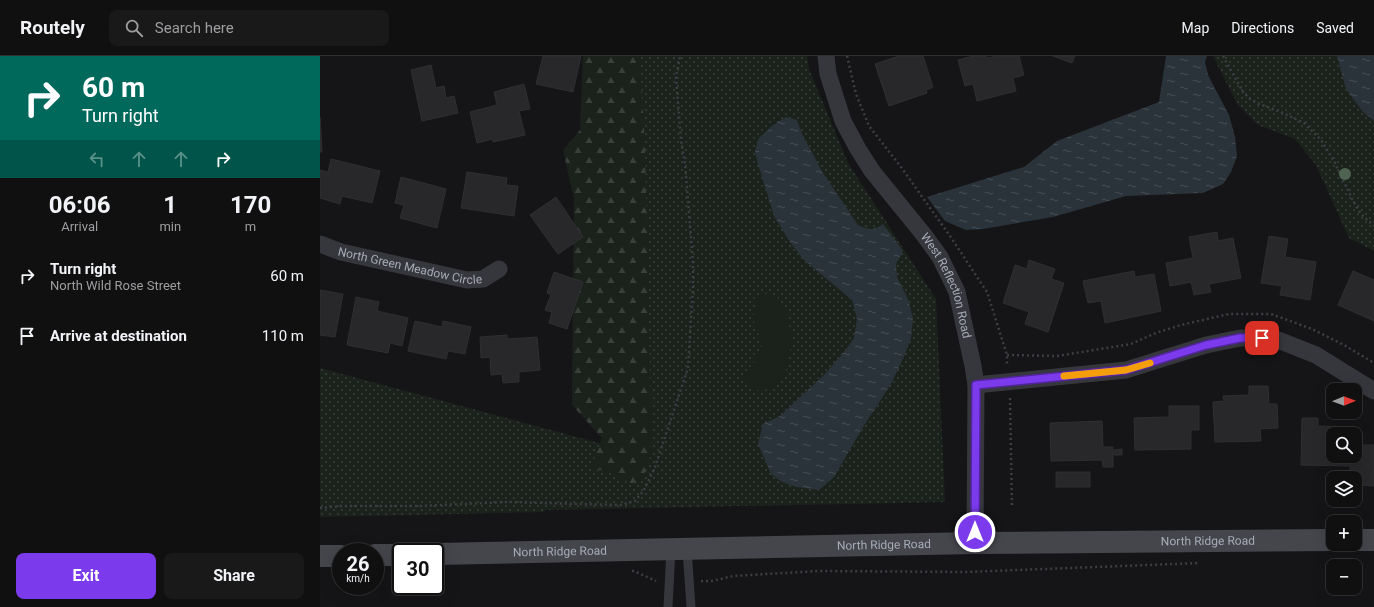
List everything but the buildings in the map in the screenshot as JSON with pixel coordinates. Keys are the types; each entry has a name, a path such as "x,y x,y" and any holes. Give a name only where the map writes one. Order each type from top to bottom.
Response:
{"main road":[{"name":"North Ridge Road","path":"444,554 975,543 1326,540"},
{"path":"1362,547 1374,540"},
{"path":"320,556 332,556"}],"street":[{"name":"West Reflection Road","path":"826,56 828,74 843,121 858,149 872,171 940,257 957,292 976,385 975,543"},
{"name":"North Green Meadow Circle","path":"320,244 341,252 467,280 483,279 499,269"},
{"path":"976,385 1126,370 1206,345 1240,338 1273,338 1316,356 1374,391"}],"lane":[{"path":"668,607 669,581 679,549"},
{"path":"679,549 688,581 691,607"}],"path":[{"path":"320,508 341,506 418,506 508,502 620,505 636,501 644,490 655,466 688,368 693,263 676,77 680,56"},
{"path":"1223,56 1243,92 1250,99 1304,123 1321,140 1334,161 1353,202 1361,214 1374,226"},
{"path":"1333,559 1354,551"},
{"path":"688,581 712,581 734,576 818,571 966,572 1204,562"},
{"path":"626,571 634,571 655,580 669,581"}],"green space":[{"path":"583,56 640,56 645,149 652,450 646,471 636,486 607,472 591,467 602,438 572,405 574,199 563,150 580,130"},
{"path":"639,56 807,56 809,69 848,163 936,299 945,502 545,510 544,512 320,517 320,368 651,457"},
{"path":"1213,56 1374,56 1374,251 1349,238 1316,165 1295,139 1258,125 1238,105"},
{"path":"766,294 776,296 786,310 792,340 785,376 777,384 768,389 754,390 747,386 744,381 744,377 761,351 762,343 755,326 754,312 756,303"}],"water":[{"path":"1166,56 1207,56 1205,62 1208,75 1229,115 1235,137 1237,156 1231,172 1223,184 1203,193 1126,196 1053,217 983,229 966,230 945,221 927,197 1024,167 1057,141 1159,102"},
{"path":"1337,56 1374,56 1374,121 1363,112 1346,89"},
{"path":"786,117 797,120 802,134 823,173 858,225 871,229 877,228 883,224 903,251 896,264 897,277 908,299 913,318 911,338 891,384 863,427 834,477 819,490 797,487 782,482 771,474 758,444 763,424 780,416 825,374 845,351 854,338 857,319 852,300 804,260 790,242 774,216 755,151 759,138 772,126"}],"slow traffic":[{"path":"1064,376 1126,370 1150,363"}],"route":[{"path":"975,532 976,385 1126,370 1206,345 1240,338 1262,338"}]}
